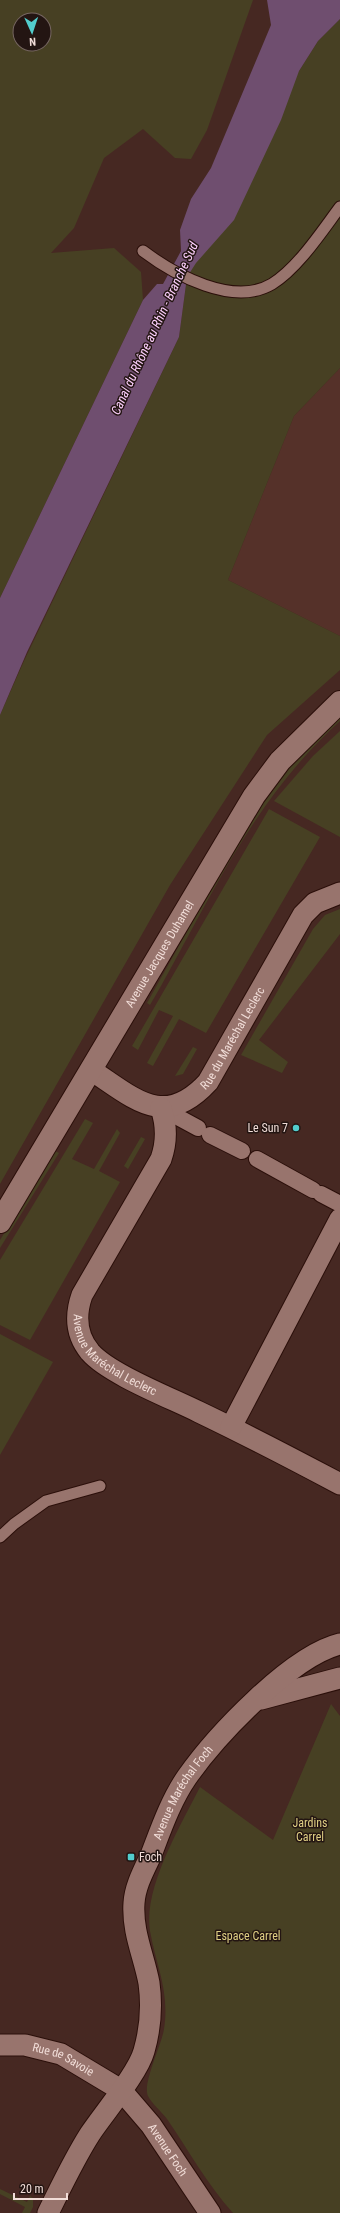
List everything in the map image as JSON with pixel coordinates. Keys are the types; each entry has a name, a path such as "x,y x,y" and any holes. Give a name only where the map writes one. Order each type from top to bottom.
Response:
{"main road":[{"name":"Avenue Jacques Duhamel","path":"0,1222 254,796 280,761 340,702"}],"street":[{"name":"Rue du Maréchal Leclerc","path":"161,1108 190,1100 208,1082 303,915 315,903 340,893"},
{"path":"91,1070 137,1099 161,1108 242,1151"},
{"name":"Avenue Maréchal Leclerc","path":"161,1108 166,1121 166,1139 161,1159 82,1295 78,1311 78,1329 84,1344 103,1364 231,1427 340,1484"},
{"path":"257,1159 340,1204"},
{"path":"231,1427 340,1219"},
{"name":"Avenue Maréchal Foch","path":"48,2213 89,2136 144,2054 150,2020 149,1984 138,1944 134,1920 134,1902 138,1887 173,1802 187,1777 238,1718 256,1700 310,1657 330,1646 340,1644"},
{"path":"256,1700 340,1678"},
{"name":"Rue de Savoie","path":"0,2045 25,2045 62,2054 80,2063 121,2090"},
{"name":"Avenue Foch","path":"121,2090 151,2126 210,2213"}],"lane":[{"path":"143,251 160,263 215,289 250,292 272,284 291,268 340,206"},
{"path":"0,1537 14,1524 46,1501 100,1486"}],"shaded area":[{"path":"340,368 340,636 228,580 294,416"}],"green space":[{"path":"0,0 253,0 207,130 191,159 175,158 143,129 104,158 74,228 51,253 114,248 141,272 143,300 0,598"},
{"path":"340,19 340,368 294,416 228,580 340,636 340,670 267,735 170,885 0,1184 0,715 24,661 179,337 187,277 299,71 318,41"},
{"path":"340,715 340,721 310,750 284,781 239,846 150,1005 147,1003 244,829 284,772"},
{"path":"340,731 340,837 274,801 313,756"},
{"path":"269,809 320,837 206,1033 179,1019 153,1066 147,1063 173,1016 159,1010 138,1050 132,1046"},
{"path":"340,909 340,934 259,1040 288,1062 282,1073 241,1055 313,929 325,915"},
{"path":"193,1047 197,1049 183,1074 175,1076"},
{"path":"85,1119 93,1123 72,1159 94,1169 117,1129 120,1133 99,1171 120,1182 30,1340 0,1325 0,1260"},
{"path":"141,1137 145,1139 128,1169 124,1166"},
{"path":"55,1151 59,1153 0,1248 0,1240"},
{"path":"0,1334 53,1362 0,1455"},
{"name":"Espace Carrel","path":"331,1704 340,1716 340,2213 233,2213 206,2179 167,2119 148,2096 147,2090 150,2073 164,2029 165,2016 162,1979 150,1931 149,1914 152,1896 165,1857 200,1787 273,1840"},
{"path":"0,2189 27,2202 30,2196 33,2198 33,2207 30,2213 22,2213 25,2207 0,2194"}],"water":[{"name":"Canal du Rhône au Rhin - Branche Sud","path":"267,0 340,0 340,19 318,41 299,71 281,120 234,220 196,263 187,277 179,337 27,652 0,715 0,598 143,300 157,284 163,284 181,251 180,230 191,199 211,168 271,25"}],"place":[{"name":"Le Sun 7","path":"296,1128"},
{"name":"Foch","path":"131,1857"}],"park label":[{"name":"Jardins Carrel","path":"310,1830"}]}
